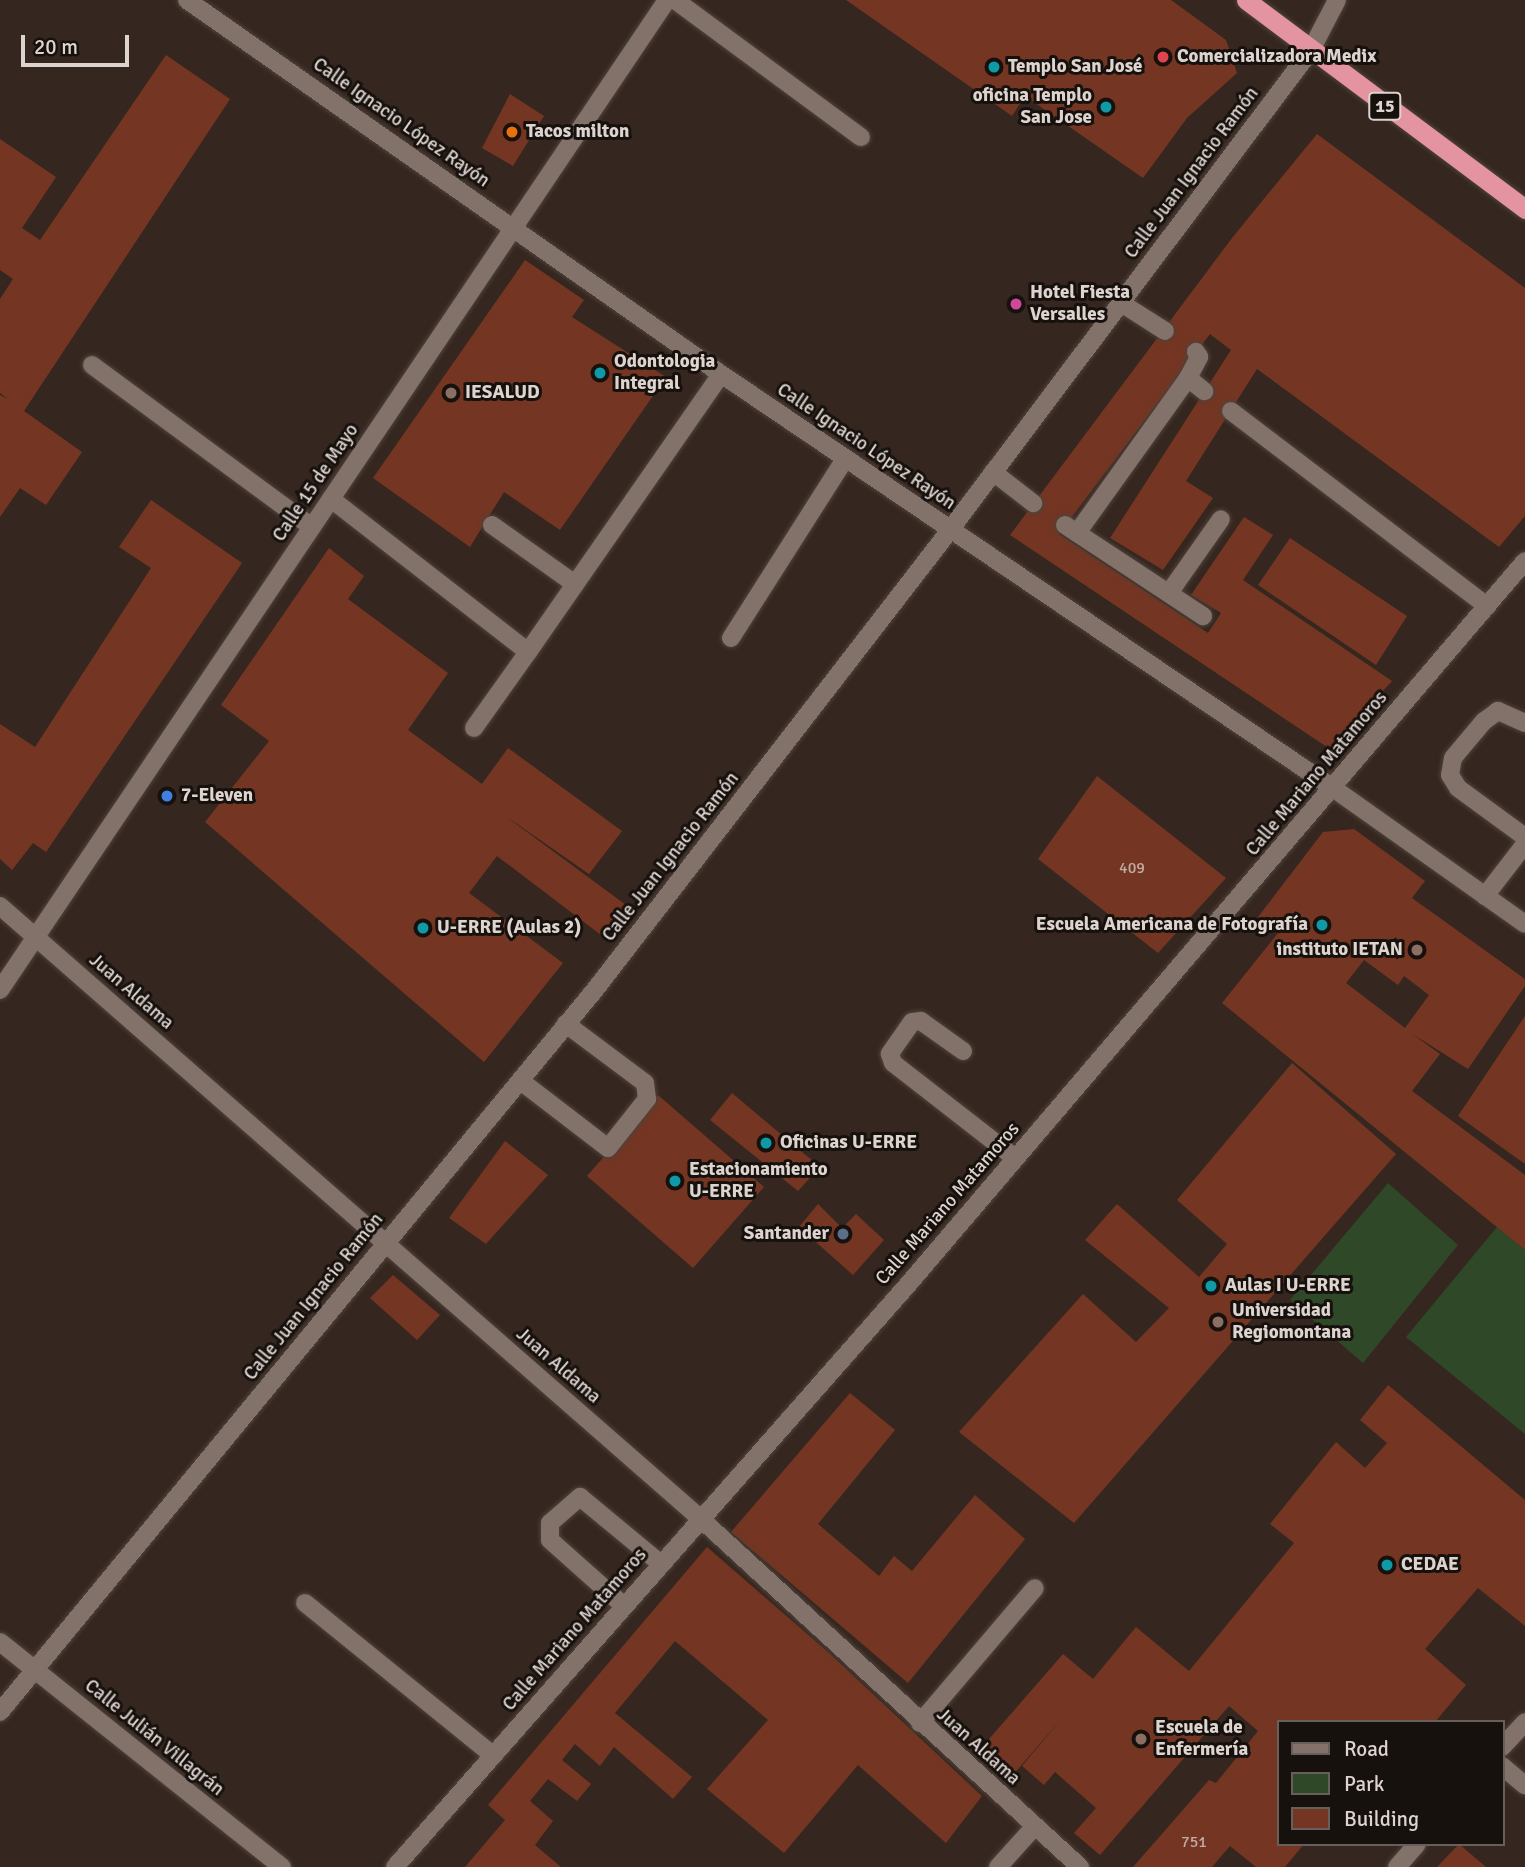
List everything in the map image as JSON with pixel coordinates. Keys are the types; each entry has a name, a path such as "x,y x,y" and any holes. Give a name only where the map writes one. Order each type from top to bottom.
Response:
{"highway":[{"name":"15","path":"1246,0 1525,209"}],"street":[{"name":"Calle Ignacio López Rayón","path":"187,0 721,374 1333,788 1525,924"},
{"name":"Calle 15 de Mayo","path":"0,990 512,226 667,0"},
{"path":"675,0 861,137"},
{"name":"Calle Juan Ignacio Ramón","path":"0,1712 385,1243 522,1082 950,530 1121,303 1311,50 1337,0"},
{"path":"1121,303 1165,331"},
{"path":"1196,352 1199,357 1188,378 1071,529 1203,615"},
{"path":"92,365 312,527"},
{"path":"474,728 721,374"},
{"path":"1188,378 1204,391"},
{"path":"1231,411 1487,606"},
{"path":"731,638 845,459"},
{"path":"993,472 1033,503"},
{"path":"331,499 528,652"},
{"path":"1169,593 1221,519"},
{"path":"492,526 575,584"},
{"name":"Calle Mariano Matamoros","path":"395,1867 1015,1158 1525,561"},
{"path":"1525,723 1498,711 1484,721 1453,758 1450,775 1458,788 1525,837"},
{"path":"1485,896 1525,844"},
{"name":"Juan Aldama","path":"0,906 701,1519 920,1723 1080,1867"},
{"path":"963,1051 921,1021 912,1021 890,1054 893,1063 1015,1158"},
{"path":"522,1082 608,1148 647,1099 645,1083 566,1024"},
{"path":"624,1606 550,1540 550,1523 580,1497 661,1564"},
{"path":"920,1723 1035,1588"},
{"path":"305,1603 493,1755"},
{"name":"Calle Julián Villagrán","path":"0,1642 282,1867"},
{"path":"1504,1746 1525,1722"},
{"path":"1504,1768 1525,1785"},
{"path":"998,1867 1035,1826"},
{"path":"1397,1867 1415,1846"}],"green space":[{"path":"1388,1183 1458,1245 1363,1363 1290,1300"},
{"path":"1497,1227 1525,1250 1525,1434 1406,1337"}],"building":[{"path":"846,0 1171,0 1226,40 1237,73 1187,118 1143,178 1025,96 1012,116"},
{"path":"166,55 230,99 24,411 82,452 46,505 20,488 0,517 0,395 8,399 0,393 0,299 13,279 0,270 0,139 56,177 22,228 40,240"},
{"name":"Tacos milton","path":"510,94 544,116 513,166 482,148"},
{"path":"1317,134 1525,288 1525,516 1499,547 1257,369 1186,481 1213,498 1163,570 1110,538 1231,350 1210,334 1059,534 1208,633 1221,613 1191,595 1244,517 1273,535 1243,580 1392,681 1330,749 1010,535 1232,238"},
{"path":"525,260 584,300 572,317 666,377 560,530 504,492 470,547 373,478"},
{"path":"151,500 242,563 46,852 33,843 12,870 0,859 0,724 35,747 151,568 119,547"},
{"path":"1290,538 1407,616 1376,665 1258,585"},
{"path":"329,548 364,576 348,599 448,673 408,730 482,784 508,748 622,831 589,874 504,815 626,905 601,935 497,856 469,893 563,963 484,1062 205,822 269,741 221,705"},
{"path":"1097,776 1226,878 1158,953 1038,859"},
{"path":"1354,829 1425,881 1412,898 1525,979 1525,986 1468,1069 1411,1033 1440,1054 1412,1091 1525,1175 1525,1250 1222,1003 1278,933 1258,917 1323,832","holes":["1364,960 1398,985 1404,976 1429,995 1405,1028 1346,983"]},
{"path":"1525,1016 1525,1164 1458,1116"},
{"name":"Aulas I U-ERRE","path":"1292,1063 1396,1154 1074,1523 959,1432 1083,1294 1136,1342 1169,1308 1085,1240 1117,1204 1199,1277 1227,1244 1177,1200"},
{"name":"Oficinas U-ERRE","path":"732,1093 820,1167 798,1191 710,1120"},
{"name":"Estacionamiento U-ERRE","path":"658,1095 764,1187 693,1268 587,1176"},
{"path":"505,1141 548,1175 486,1244 449,1218"},
{"name":"Santander","path":"818,1204 842,1228 856,1214 884,1240 853,1275 799,1227"},
{"path":"393,1275 440,1315 417,1340 370,1298"},
{"name":"CEDAE","path":"1388,1385 1525,1500 1525,1626 1478,1588 1425,1649 1466,1685 1437,1720 1276,1720 1276,1846 1302,1846 1285,1867 1256,1867 1230,1846 1212,1867 1133,1867 1209,1780 1216,1783 1258,1731 1229,1706 1100,1855 1074,1833 1096,1808 1055,1772 1044,1785 1022,1766 1062,1718 1013,1775 982,1747 1063,1654 1093,1679 1136,1627 1189,1671 1294,1543 1270,1524 1336,1442 1365,1468 1387,1443 1360,1420"},
{"path":"850,1393 895,1430 818,1524 879,1576 894,1556 912,1571 975,1495 1025,1539 908,1683 731,1532"},
{"path":"707,1547 828,1652 982,1796 946,1843 858,1765 784,1853 707,1789 768,1720 675,1641 615,1713 692,1777 673,1799 614,1747 600,1766 575,1744 562,1760 591,1784 577,1801 548,1779 530,1801 553,1821 535,1845 561,1867 465,1867 505,1820 488,1805"},
{"path":"1457,1846 1461,1846 1486,1867 1437,1867"}],"place":[{"name":"Comercializadora Medix","path":"1163,57"},
{"name":"Templo San José","path":"994,67"},
{"name":"oficina Templo San Jose","path":"1106,107"},
{"name":"Tacos milton","path":"512,132"},
{"name":"Hotel Fiesta Versalles","path":"1016,304"},
{"name":"Odontologia Integral","path":"600,373"},
{"name":"IESALUD","path":"451,393"},
{"name":"7-Eleven","path":"167,796"},
{"name":"Escuela Americana de Fotografía","path":"1322,925"},
{"name":"U-ERRE (Aulas 2)","path":"423,928"},
{"name":"instituto IETAN","path":"1417,950"},
{"name":"Oficinas U-ERRE","path":"766,1143"},
{"name":"Estacionamiento U-ERRE","path":"675,1181"},
{"name":"Santander","path":"843,1234"},
{"name":"Aulas I U-ERRE","path":"1211,1286"},
{"name":"Universidad Regiomontana","path":"1218,1322"},
{"name":"CEDAE","path":"1387,1565"},
{"name":"Escuela de Enfermería","path":"1141,1739"}]}
